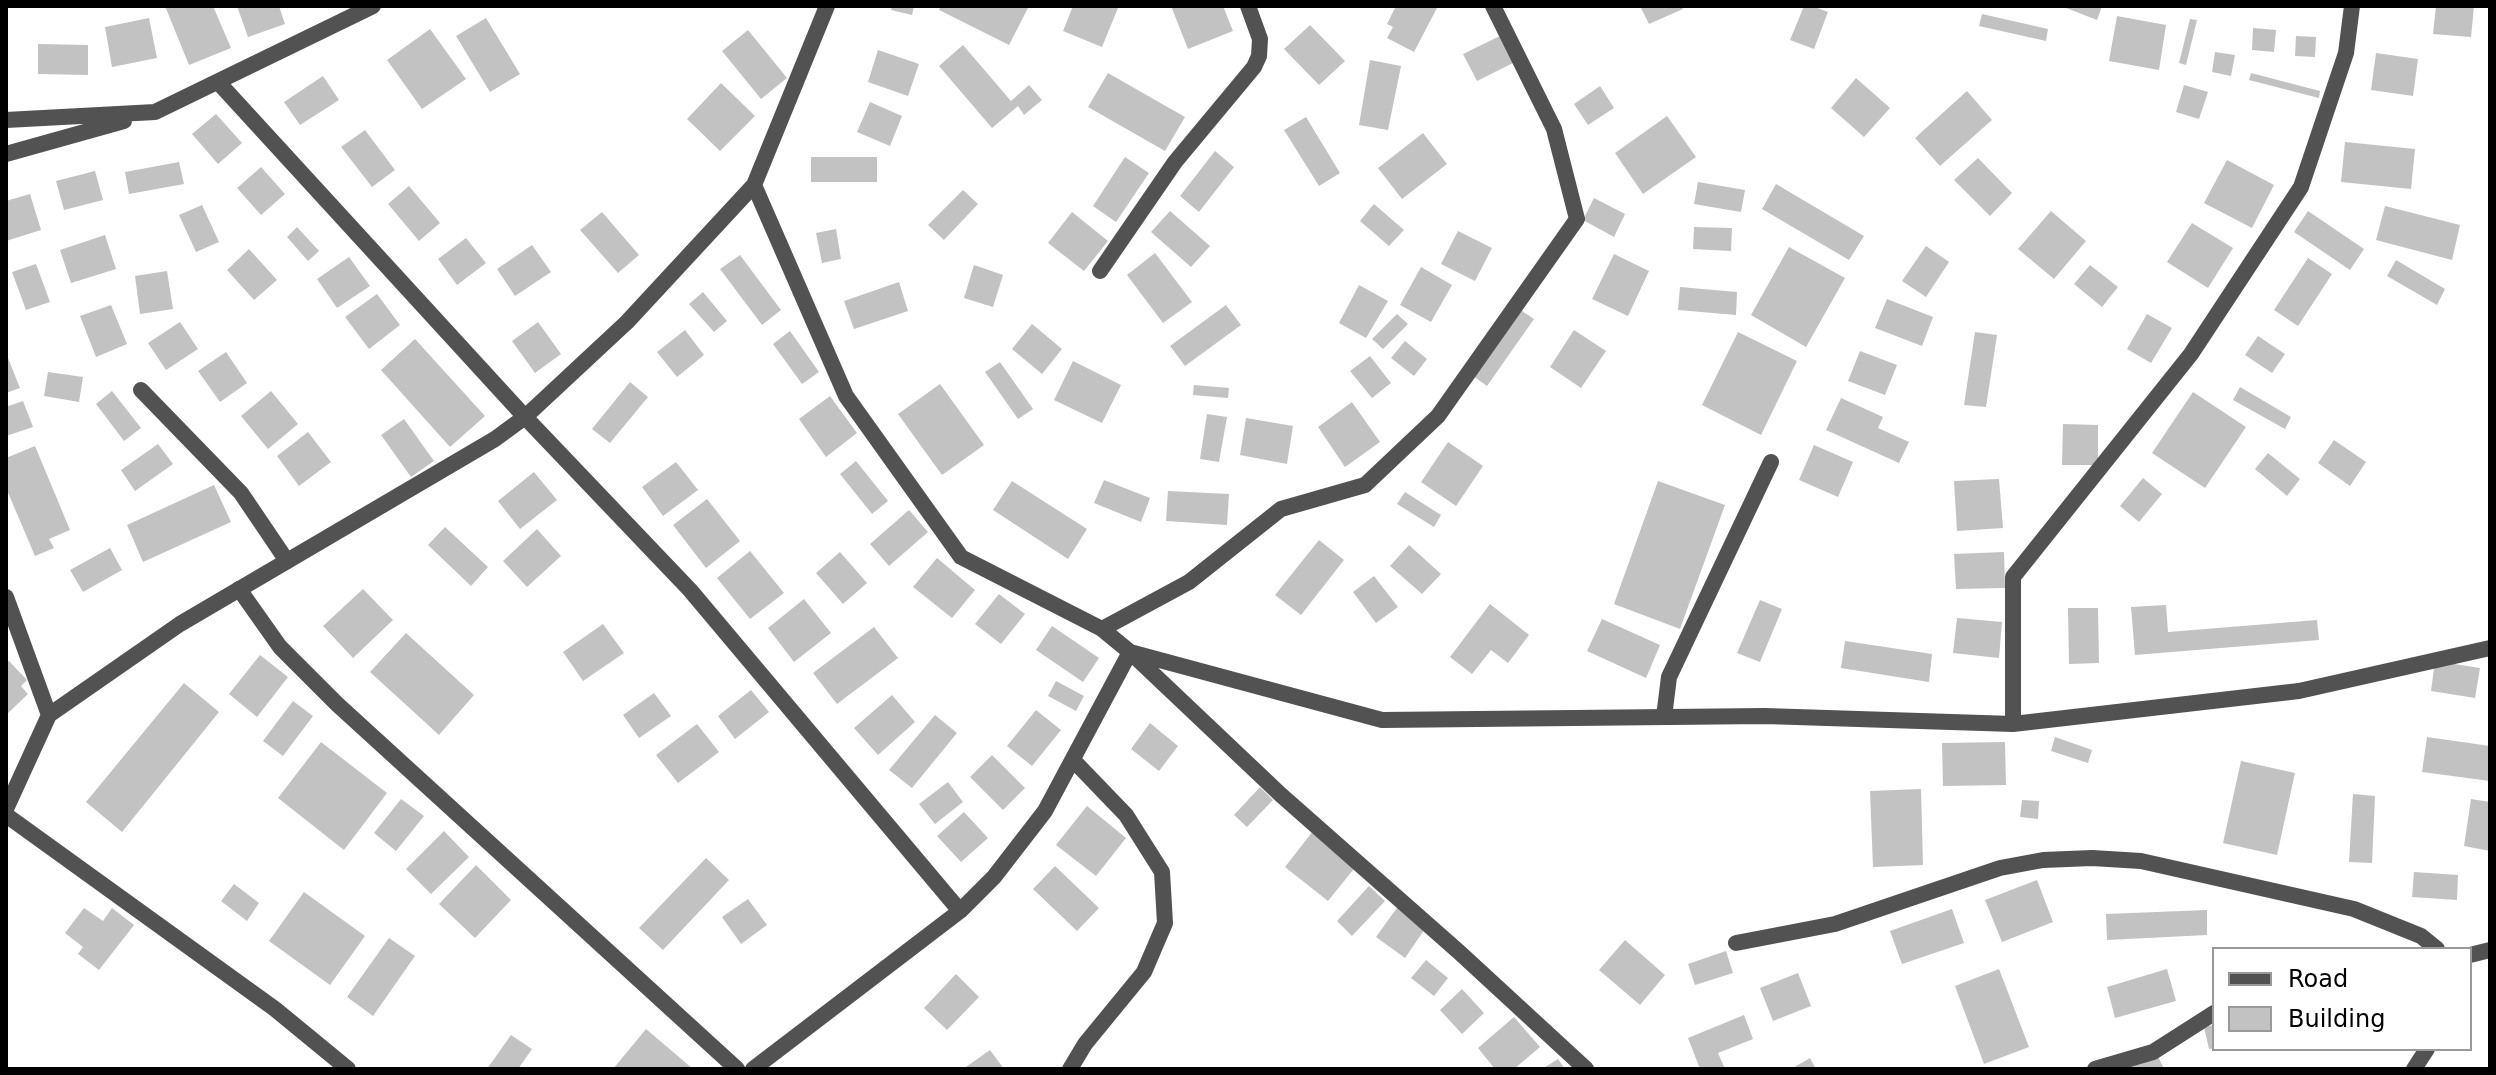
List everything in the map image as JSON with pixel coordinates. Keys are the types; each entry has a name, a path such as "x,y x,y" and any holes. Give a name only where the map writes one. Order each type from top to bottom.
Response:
{"street":[{"path":"6,154 155,112 373,6"},
{"path":"348,1069 275,1009 6,812 49,715 180,624 495,439 525,417 627,322 754,185 827,6"},
{"path":"1100,271 1175,162 1254,67 1259,56 1260,39 1248,6"},
{"path":"1102,629 1189,582 1281,509 1365,485 1438,416 1577,219 1554,129 1493,6"},
{"path":"2013,724 2013,577 2191,354 2301,187 2346,53 2352,6"},
{"path":"218,82 525,417 690,590 960,911"},
{"path":"6,120 155,112"},
{"path":"754,185 846,396 961,557 1102,629 1281,795 1586,1069"},
{"path":"141,390 241,493 287,561"},
{"path":"1664,717 1669,677 1771,462"},
{"path":"239,589 280,647 337,704 737,1069"},
{"path":"6,597 49,715"},
{"path":"1130,652 1382,720 1765,716 2013,724 2299,691 2490,648"},
{"path":"753,1069 960,911 994,877 1045,811 1130,652"},
{"path":"1070,1069 1085,1044 1144,972 1165,923 1162,872 1126,815 1074,761"},
{"path":"1736,943 1835,924 2000,868 2043,860 2092,858 2155,864 2354,909 2421,936 2435,947"},
{"path":"2095,1069 2153,1052 2212,1014"},
{"path":"2414,1069 2426,1051"}],"building":[{"path":"165,6 213,6 231,48 189,65"},
{"path":"237,6 279,6 285,24 248,37"},
{"path":"892,6 914,6 912,15 891,10"},
{"path":"941,6 1029,6 1009,45 939,10"},
{"path":"1073,6 1118,8 1102,47 1063,31"},
{"path":"1171,6 1223,6 1233,31 1188,49"},
{"path":"1396,6 1438,6 1414,52 1387,38 1393,27 1387,24"},
{"path":"1640,6 1682,6 1683,9 1649,24"},
{"path":"1804,6 1828,12 1814,49 1790,40"},
{"path":"2061,6 2102,6 2097,20"},
{"path":"2436,6 2474,6 2471,37 2433,34"},
{"path":"1982,14 2048,29 2046,41 1979,26"},
{"path":"2117,16 2166,25 2159,70 2109,61"},
{"path":"149,18 157,58 112,67 105,27"},
{"path":"486,18 520,74 490,92 456,36"},
{"path":"2190,19 2197,20 2186,65 2179,63"},
{"path":"1310,25 1345,61 1319,85 1284,49"},
{"path":"2253,28 2276,30 2274,52 2252,50"},
{"path":"430,29 466,79 422,109 387,60"},
{"path":"748,30 787,78 761,99 722,51"},
{"path":"1504,34 1517,61 1477,81 1463,54"},
{"path":"2296,36 2316,37 2315,57 2295,56"},
{"path":"38,44 88,45 88,75 38,74"},
{"path":"963,45 1011,101 1029,85 1042,100 1024,115 1018,106 992,128 939,66"},
{"path":"878,50 919,64 908,96 868,82"},
{"path":"2215,52 2235,55 2231,76 2212,72"},
{"path":"2376,53 2418,59 2413,96 2371,90"},
{"path":"1370,60 1401,66 1388,130 1359,125"},
{"path":"1108,73 1185,117 1165,151 1088,107"},
{"path":"2251,73 2320,91 2319,98 2249,80"},
{"path":"323,76 339,100 300,125 284,102"},
{"path":"1856,78 1890,108 1864,137 1831,108"},
{"path":"721,83 755,116 720,151 687,119"},
{"path":"2184,85 2208,92 2199,119 2176,112"},
{"path":"1600,86 1614,108 1588,125 1574,104"},
{"path":"1967,91 1992,120 1940,166 1915,138"},
{"path":"870,102 902,116 890,146 857,132"},
{"path":"216,114 242,143 218,164 192,134"},
{"path":"1667,116 1696,157 1643,194 1615,153"},
{"path":"1306,117 1340,173 1319,186 1284,130"},
{"path":"365,130 395,170 372,187 341,147"},
{"path":"1423,133 1447,164 1402,199 1378,168"},
{"path":"2345,142 2415,149 2411,189 2341,182"},
{"path":"1215,151 1234,167 1199,212 1180,196"},
{"path":"811,157 877,157 877,182 811,182"},
{"path":"1125,157 1149,173 1116,222 1093,206"},
{"path":"1978,158 2012,193 1990,216 1954,180"},
{"path":"2227,160 2274,185 2252,228 2204,203"},
{"path":"179,162 184,184 129,194 125,172"},
{"path":"261,167 285,194 261,215 237,188"},
{"path":"95,171 103,200 64,210 56,181"},
{"path":"1698,182 1745,190 1741,212 1694,204"},
{"path":"1776,184 1864,236 1849,260 1762,209"},
{"path":"409,186 440,223 419,241 388,204"},
{"path":"963,190 978,204 944,240 928,225"},
{"path":"30,194 41,230 6,241 6,201"},
{"path":"1594,198 1625,214 1614,237 1583,220"},
{"path":"1374,204 1404,230 1389,246 1360,221"},
{"path":"202,205 219,242 196,252 179,215"},
{"path":"2385,206 2460,225 2452,260 2376,240"},
{"path":"1170,211 1210,246 1191,267 1151,232"},
{"path":"2051,211 2086,241 2054,279 2018,249"},
{"path":"2308,211 2364,249 2350,270 2294,232"},
{"path":"602,212 639,255 618,273 580,230"},
{"path":"1072,212 1108,241 1084,271 1048,243"},
{"path":"2192,223 2233,248 2208,288 2167,262"},
{"path":"297,227 319,251 308,261 287,237"},
{"path":"1694,227 1732,228 1731,251 1693,249"},
{"path":"836,229 841,259 822,263 816,233"},
{"path":"1458,231 1492,248 1475,281 1441,264"},
{"path":"105,235 116,269 71,283 60,250"},
{"path":"466,238 486,263 457,285 438,259"},
{"path":"532,245 551,272 515,296 497,269"},
{"path":"1926,246 1949,262 1926,297 1902,281"},
{"path":"1789,247 1845,278 1806,347 1751,315"},
{"path":"249,249 277,280 254,300 227,270"},
{"path":"1155,253 1192,302 1163,323 1127,275"},
{"path":"1614,254 1649,271 1628,316 1592,299"},
{"path":"740,255 781,310 762,325 720,269"},
{"path":"349,257 370,286 337,308 317,279"},
{"path":"2308,258 2332,274 2298,326 2274,310"},
{"path":"2396,260 2445,289 2437,305 2387,276"},
{"path":"36,264 50,302 26,310 12,272"},
{"path":"974,265 1003,275 993,307 964,298"},
{"path":"2090,265 2118,287 2102,307 2074,284"},
{"path":"1421,267 1452,285 1431,322 1400,305"},
{"path":"167,271 173,309 140,314 135,276"},
{"path":"899,282 908,311 854,329 844,301"},
{"path":"1359,285 1388,301 1366,338 1339,323"},
{"path":"1680,287 1737,292 1736,315 1678,310"},
{"path":"703,292 727,321 714,332 689,304"},
{"path":"377,294 400,325 369,349 345,317"},
{"path":"1887,299 1933,317 1922,346 1875,328"},
{"path":"111,305 127,344 96,357 80,316"},
{"path":"1226,305 1241,325 1185,366 1170,346"},
{"path":"1519,309 1534,319 1487,386 1473,376"},
{"path":"1397,314 1408,324 1383,349 1372,339"},
{"path":"2147,314 2172,328 2151,363 2127,349"},
{"path":"180,322 198,349 166,370 148,343"},
{"path":"538,322 561,354 535,373 512,341"},
{"path":"1032,324 1062,349 1042,374 1012,349"},
{"path":"685,330 704,355 677,377 657,352"},
{"path":"1574,330 1606,351 1581,388 1550,367"},
{"path":"790,331 819,372 802,384 773,344"},
{"path":"1738,332 1797,361 1761,435 1702,405"},
{"path":"1975,332 1997,335 1986,407 1964,405"},
{"path":"2258,336 2285,354 2272,373 2245,355"},
{"path":"415,339 485,416 450,447 381,370"},
{"path":"1405,341 1427,359 1414,376 1391,358"},
{"path":"1860,351 1897,365 1885,395 1848,381"},
{"path":"226,352 247,383 220,402 198,371"},
{"path":"6,353 20,388 6,393"},
{"path":"1370,356 1391,383 1372,398 1350,371"},
{"path":"1073,361 1121,385 1102,423 1054,400"},
{"path":"1000,362 1033,409 1018,419 985,372"},
{"path":"48,372 83,377 79,402 44,396"},
{"path":"630,382 648,397 610,443 592,429"},
{"path":"940,384 984,445 942,475 898,414"},
{"path":"1194,385 1229,388 1228,398 1193,395"},
{"path":"2240,387 2291,417 2285,429 2233,400"},
{"path":"112,391 141,428 124,441 96,404"},
{"path":"271,391 298,424 268,449 241,416"},
{"path":"2193,392 2246,427 2205,488 2152,453"},
{"path":"830,396 857,433 826,457 799,419"},
{"path":"1841,398 1883,417 1878,428 1909,442 1899,463 1826,430"},
{"path":"23,401 33,427 6,436 6,407"},
{"path":"1352,402 1380,442 1345,467 1318,427"},
{"path":"1207,414 1227,417 1219,462 1200,459"},
{"path":"1246,418 1293,426 1287,464 1240,455"},
{"path":"404,419 434,461 411,477 381,435"},
{"path":"2063,424 2098,425 2098,465 2062,465"},
{"path":"308,432 331,462 299,486 277,456"},
{"path":"2334,440 2366,462 2350,486 2318,463"},
{"path":"1448,442 1483,466 1456,506 1421,482"},
{"path":"158,444 173,464 135,491 121,470"},
{"path":"1814,445 1853,462 1838,497 1799,480"},
{"path":"35,446 70,530 49,539 54,548 35,556 6,488 6,458"},
{"path":"2268,453 2300,479 2287,496 2255,469"},
{"path":"856,461 888,501 872,514 840,474"},
{"path":"676,462 698,490 663,516 642,487"},
{"path":"534,472 557,500 520,529 498,501"},
{"path":"2143,478 2162,494 2139,522 2120,506"},
{"path":"1999,479 2003,528 1957,531 1954,481"},
{"path":"1104,480 1150,498 1141,522 1094,503"},
{"path":"1012,481 1087,529 1068,559 993,510"},
{"path":"1658,481 1725,505 1680,629 1614,604"},
{"path":"214,485 231,522 143,562 127,525"},
{"path":"1168,491 1229,494 1227,525 1166,521"},
{"path":"1405,492 1441,515 1434,527 1397,504"},
{"path":"707,499 740,541 706,568 673,525"},
{"path":"909,510 928,532 889,566 870,544"},
{"path":"445,527 488,567 471,586 428,545"},
{"path":"537,529 561,556 527,587 503,561"},
{"path":"1319,540 1344,560 1301,615 1275,595"},
{"path":"1409,545 1441,574 1422,594 1390,566"},
{"path":"110,548 122,570 83,592 70,570"},
{"path":"750,551 784,593 750,619 717,578"},
{"path":"840,552 867,583 843,604 816,573"},
{"path":"2004,552 2005,588 1956,589 1954,554"},
{"path":"937,558 975,590 952,618 913,587"},
{"path":"1374,576 1398,607 1376,623 1353,592"},
{"path":"363,589 393,620 353,658 323,626"},
{"path":"999,594 1025,614 1001,644 975,624"},
{"path":"804,599 831,633 794,662 768,628"},
{"path":"1760,600 1782,609 1760,662 1737,653"},
{"path":"1490,604 1529,635 1508,663 1491,650 1472,674 1450,657"},
{"path":"2166,605 2168,632 2317,620 2319,640 2135,655 2131,607"},
{"path":"2068,608 2098,608 2099,663 2069,664"},
{"path":"1957,618 2002,622 1999,658 1953,653"},
{"path":"1602,619 1660,645 1646,678 1587,651"},
{"path":"603,624 624,653 583,681 563,652"},
{"path":"1052,626 1099,658 1083,682 1036,650"},
{"path":"874,627 898,658 837,704 813,673"},
{"path":"406,633 474,695 439,735 370,672"},
{"path":"1845,641 1932,654 1929,682 1841,668"},
{"path":"260,655 288,677 257,717 229,694"},
{"path":"9,661 27,680 21,686 28,694 6,715 6,663"},
{"path":"2435,661 2480,668 2475,698 2431,691"},
{"path":"1056,681 1084,696 1076,711 1048,696"},
{"path":"184,683 219,712 122,832 86,802"},
{"path":"751,690 769,712 735,739 718,716"},
{"path":"654,693 671,716 639,738 623,715"},
{"path":"892,695 915,722 878,755 854,728"},
{"path":"293,701 313,716 283,756 263,741"},
{"path":"1036,710 1061,730 1032,766 1007,746"},
{"path":"935,715 957,733 912,788 889,770"},
{"path":"1150,723 1178,746 1159,771 1131,749"},
{"path":"697,724 719,752 678,783 656,755"},
{"path":"2055,737 2092,750 2088,763 2051,751"},
{"path":"2427,737 2490,746 2490,781 2422,772"},
{"path":"321,742 387,793 344,850 278,798"},
{"path":"2005,742 2006,785 1943,786 1942,743"},
{"path":"992,755 1025,788 1003,810 970,777"},
{"path":"2241,761 2295,773 2277,855 2223,843"},
{"path":"948,782 963,802 935,824 919,804"},
{"path":"1260,787 1273,800 1247,827 1234,815"},
{"path":"1921,789 1923,865 1873,867 1870,791"},
{"path":"2353,794 2375,796 2372,863 2349,862"},
{"path":"401,799 424,816 396,851 374,833"},
{"path":"2471,799 2490,802 2490,851 2464,846"},
{"path":"2022,800 2039,801 2038,819 2020,817"},
{"path":"1087,806 1126,838 1096,876 1056,845"},
{"path":"964,812 988,838 961,862 937,836"},
{"path":"444,831 469,857 431,894 406,869"},
{"path":"1313,831 1357,865 1328,901 1285,867"},
{"path":"706,858 729,880 663,950 639,928"},
{"path":"476,865 511,900 475,938 439,904"},
{"path":"1055,866 1099,908 1077,931 1033,889"},
{"path":"2414,872 2458,875 2457,900 2412,897"},
{"path":"2037,880 2053,922 2002,942 1985,900"},
{"path":"234,884 259,903 247,921 221,901"},
{"path":"1369,886 1385,901 1352,936 1337,921"},
{"path":"304,892 365,936 330,985 269,941"},
{"path":"748,899 767,925 741,944 722,917"},
{"path":"1399,905 1427,926 1405,958 1376,937"},
{"path":"84,908 103,921 112,908 134,925 99,970 78,954 83,947 65,933"},
{"path":"1952,909 1964,943 1902,964 1890,931"},
{"path":"2207,910 2207,935 2107,940 2106,914"},
{"path":"389,938 415,956 373,1016 347,997"},
{"path":"1625,940 1665,975 1640,1005 1599,970"},
{"path":"1726,951 1733,973 1695,985 1688,964"},
{"path":"1426,960 1448,978 1434,996 1411,978"},
{"path":"1999,969 2029,1047 1984,1064 1955,986"},
{"path":"2167,969 2176,1001 2115,1018 2107,987"},
{"path":"1798,973 1811,1006 1773,1021 1760,988"},
{"path":"956,974 979,997 947,1030 924,1008"},
{"path":"1462,989 1484,1013 1462,1034 1440,1010"},
{"path":"1744,1015 1753,1039 1718,1053 1725,1069 1700,1069 1688,1038"},
{"path":"1514,1017 1540,1047 1514,1069 1495,1069 1478,1048"},
{"path":"2212,1025 2212,1048 2209,1049 2204,1027"},
{"path":"646,1029 693,1069 613,1069"},
{"path":"511,1035 532,1049 518,1069 487,1069"},
{"path":"990,1050 1004,1069 963,1069"},
{"path":"2156,1052 2164,1069 2122,1069"},
{"path":"1810,1058 1816,1069 1791,1069"},
{"path":"1558,1059 1565,1069 1542,1069"}]}
